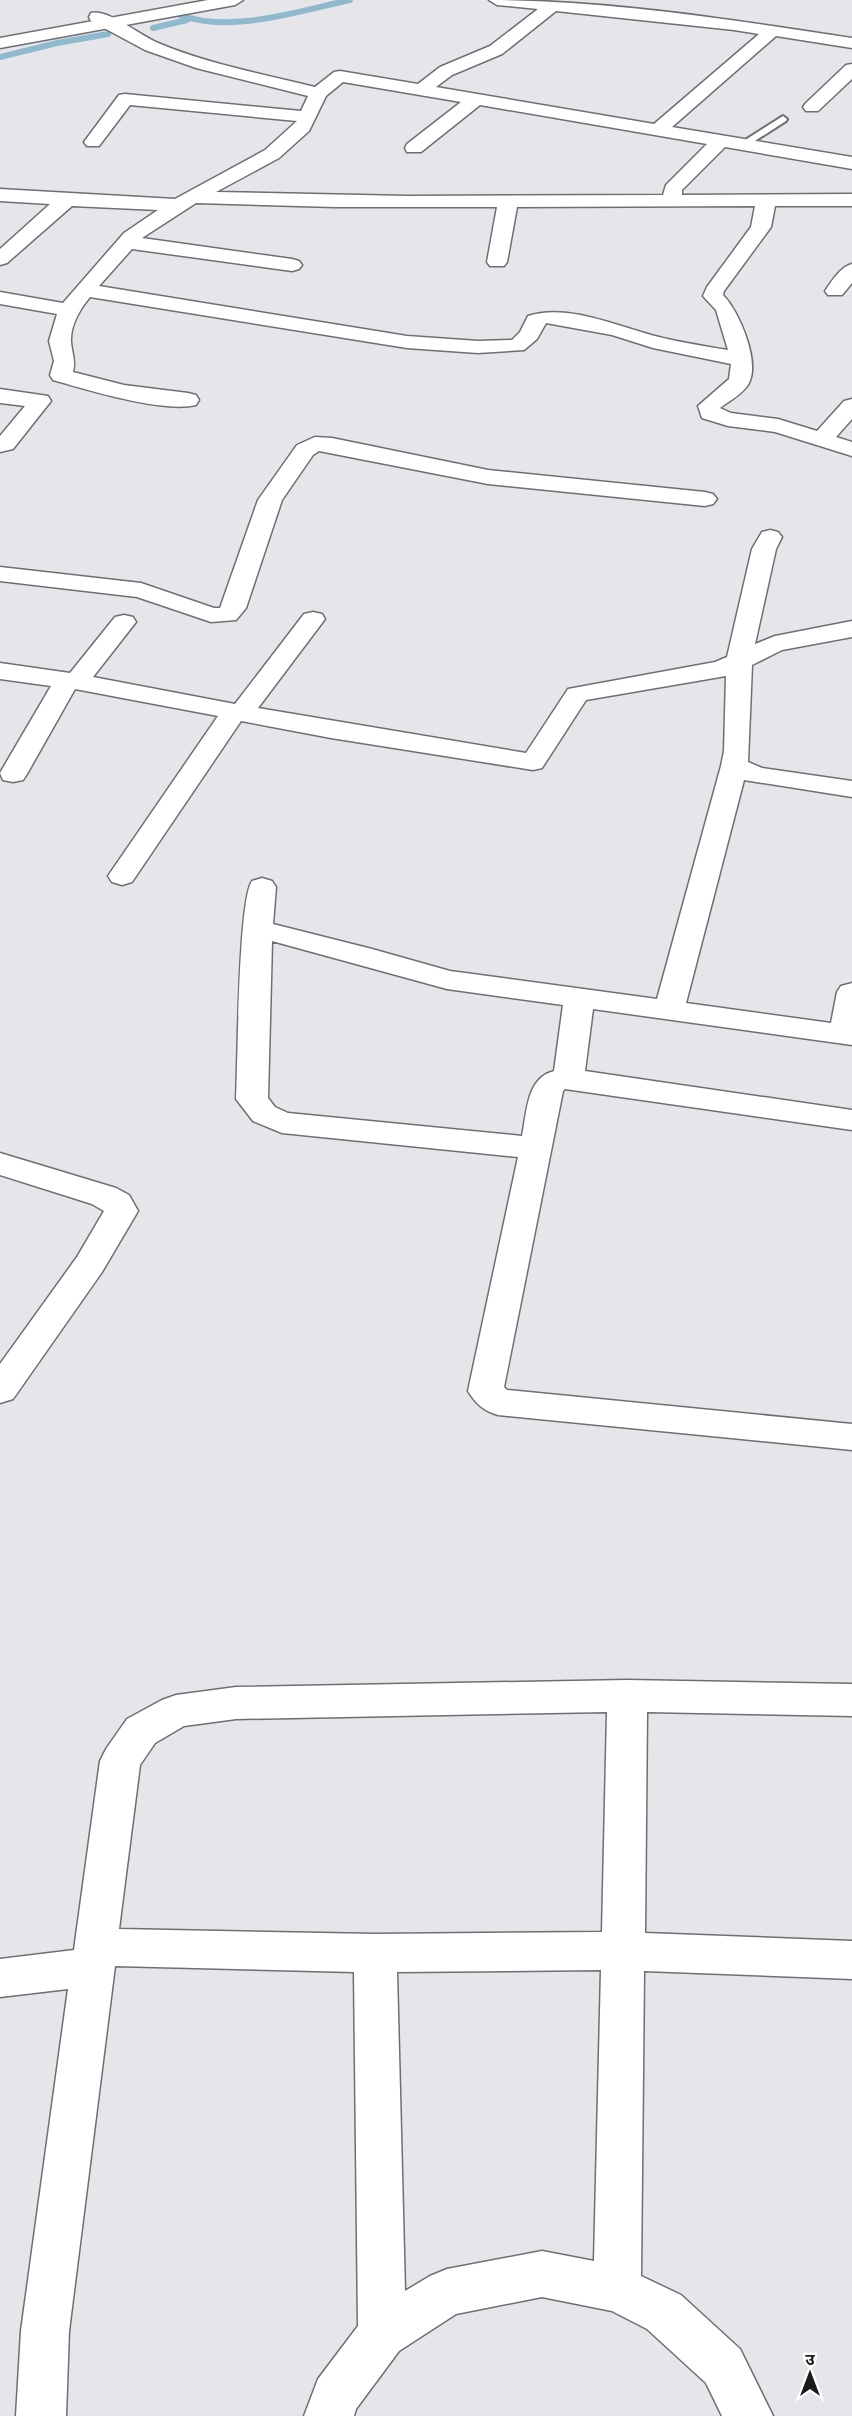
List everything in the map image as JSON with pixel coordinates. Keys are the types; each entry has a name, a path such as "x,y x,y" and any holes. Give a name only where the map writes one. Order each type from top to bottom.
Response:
{"street":[{"path":"0,43 192,0"},
{"path":"0,35 235,0"},
{"path":"497,0 663,16 852,43"},
{"path":"421,90 446,71 496,50 551,7"},
{"path":"103,20 151,46 202,64 318,93"},
{"path":"659,129 772,31"},
{"path":"0,445 6,444 61,375 65,361 60,341 68,310 126,242 185,201 272,154 303,127 318,93 340,76 844,161"},
{"path":"812,107 848,76"},
{"path":"93,142 125,99 308,117"},
{"path":"414,148 475,100"},
{"path":"672,200 673,189 721,140"},
{"path":"796,200 816,180 844,161"},
{"path":"0,195 67,200 296,202 852,200"},
{"path":"0,259 67,200"},
{"path":"766,200 761,227 713,296 725,308 730,319 743,368 739,382 709,406 710,413 728,419 778,426 852,449"},
{"path":"497,262 508,202"},
{"path":"126,242 292,265"},
{"path":"834,291 852,270"},
{"path":"83,290 427,345 517,346 530,335 536,320 545,318 616,329 653,342 740,358"},
{"path":"0,298 68,310"},
{"path":"61,375 100,387 149,397 189,400"},
{"path":"0,396 40,401"},
{"path":"822,439 852,406"},
{"path":"0,574 141,590 211,615 227,615 234,608 270,500 305,450 315,444 332,445 488,477 705,499"},
{"path":"669,1010 734,766 737,751 739,661 764,549 770,537"},
{"path":"122,876 237,712 313,619"},
{"path":"13,774 72,681 124,622"},
{"path":"0,671 72,681 237,712 533,762 577,694 722,669 775,644 852,629"},
{"path":"734,766 756,775 852,789"},
{"path":"262,887 258,929 252,1099 264,1114 282,1122 535,1148"},
{"path":"258,929 362,955 447,980 848,1034 852,992"},
{"path":"568,1079 579,998"},
{"path":"852,1120 568,1079 557,1080 548,1087 486,1390 498,1402 852,1437"},
{"path":"0,1164 104,1196 117,1203 121,1211 90,1264 0,1389"},
{"path":"41,2416 45,2331 120,1761 141,1731 176,1711 236,1703 627,1696 852,1700"},
{"path":"617,2289 627,1696"},
{"path":"0,1978 94,1957 623,1951 852,1960"},
{"path":"375,1953 382,2334"},
{"path":"329,2416 335,2396 382,2334 447,2292 542,2274 617,2289 664,2312 723,2366 748,2416"}],"lane":[{"path":"744,144 783,119"}],"waterway":[{"path":"180,15 200,20 242,22 287,15 350,0"},
{"path":"153,28 187,20"},
{"path":"0,57 57,43 108,34"}]}
